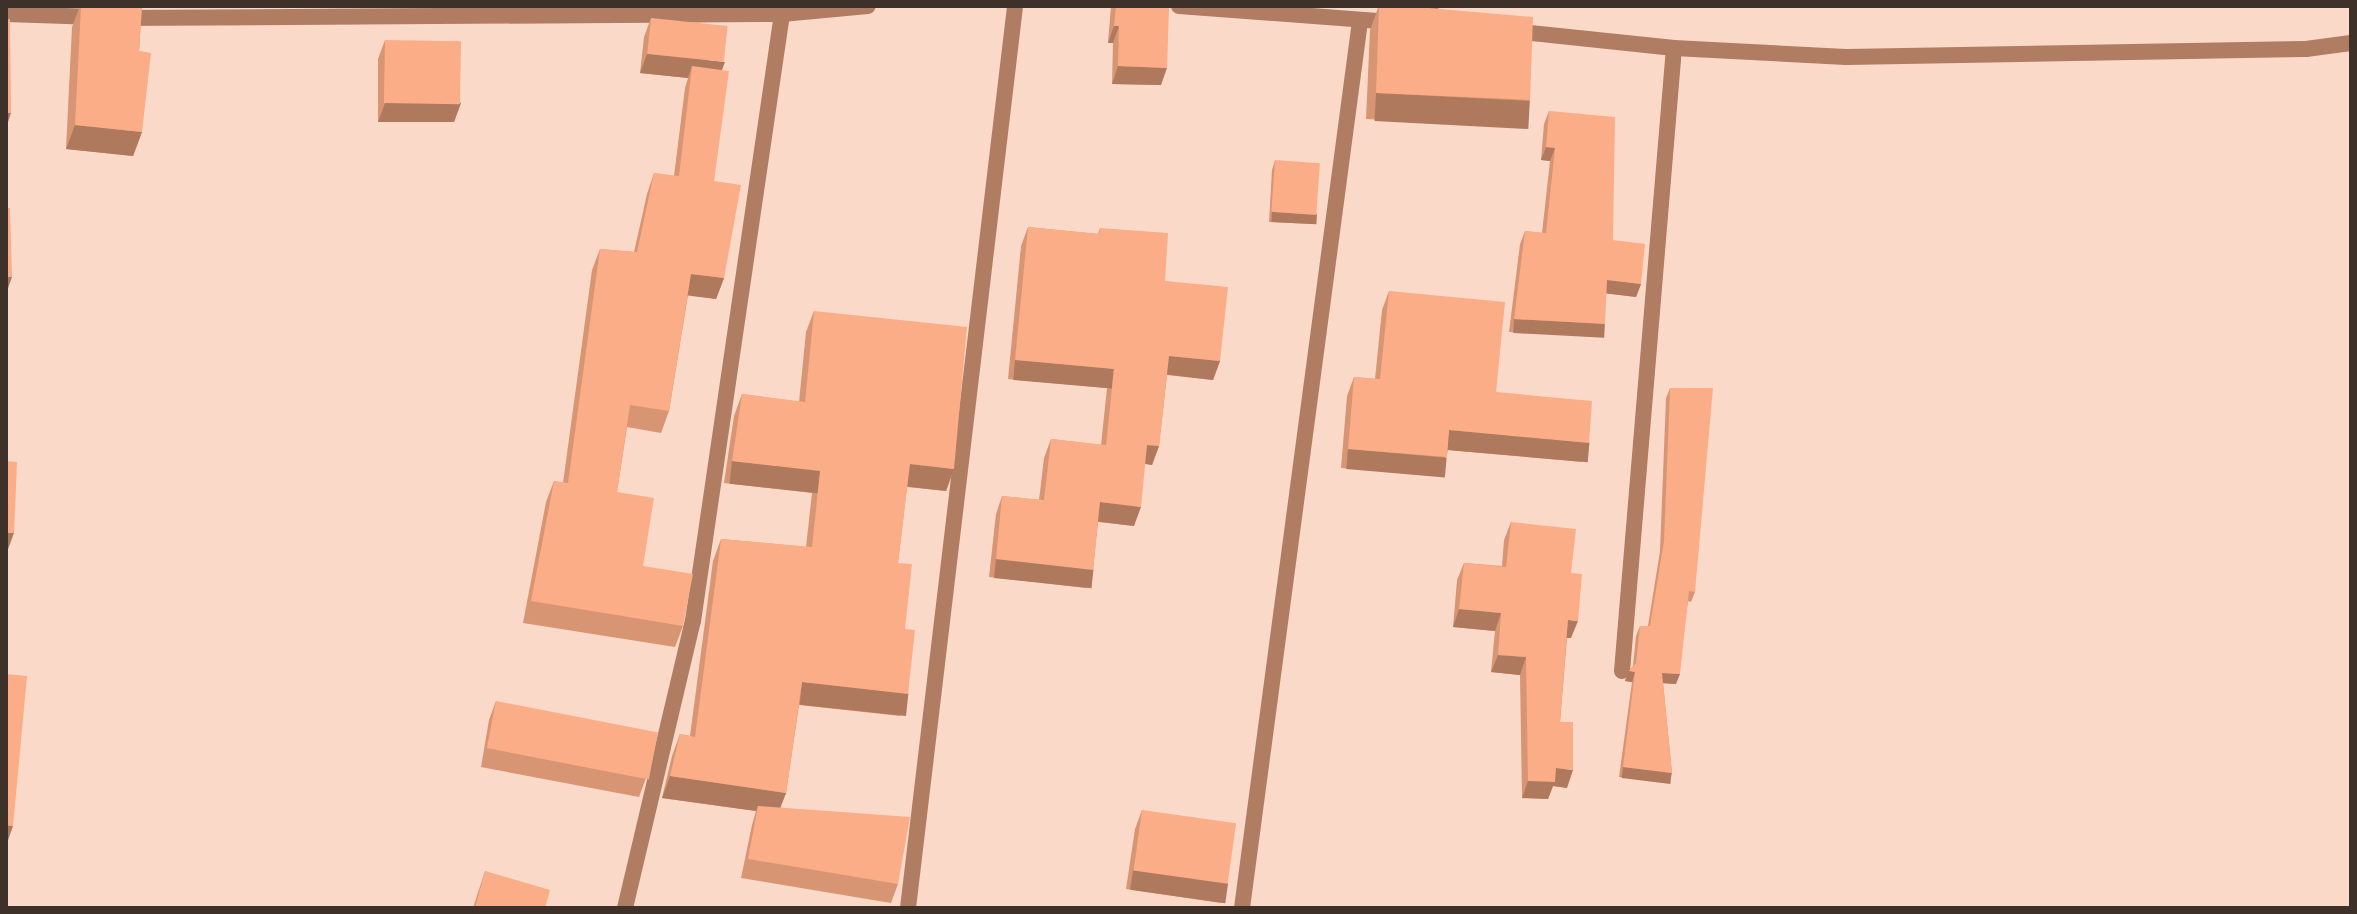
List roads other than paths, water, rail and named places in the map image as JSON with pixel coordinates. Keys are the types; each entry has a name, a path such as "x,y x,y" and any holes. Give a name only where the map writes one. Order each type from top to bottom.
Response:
{"street":[{"path":"6,14 782,14 868,6"},
{"path":"908,908 1015,6"},
{"path":"1179,6 1418,23"},
{"path":"625,908 693,621 782,14"},
{"path":"1242,908 1360,21"},
{"path":"1493,29 1674,48 1846,57 2306,49 2351,43"},
{"path":"1622,671 1674,48"}]}
